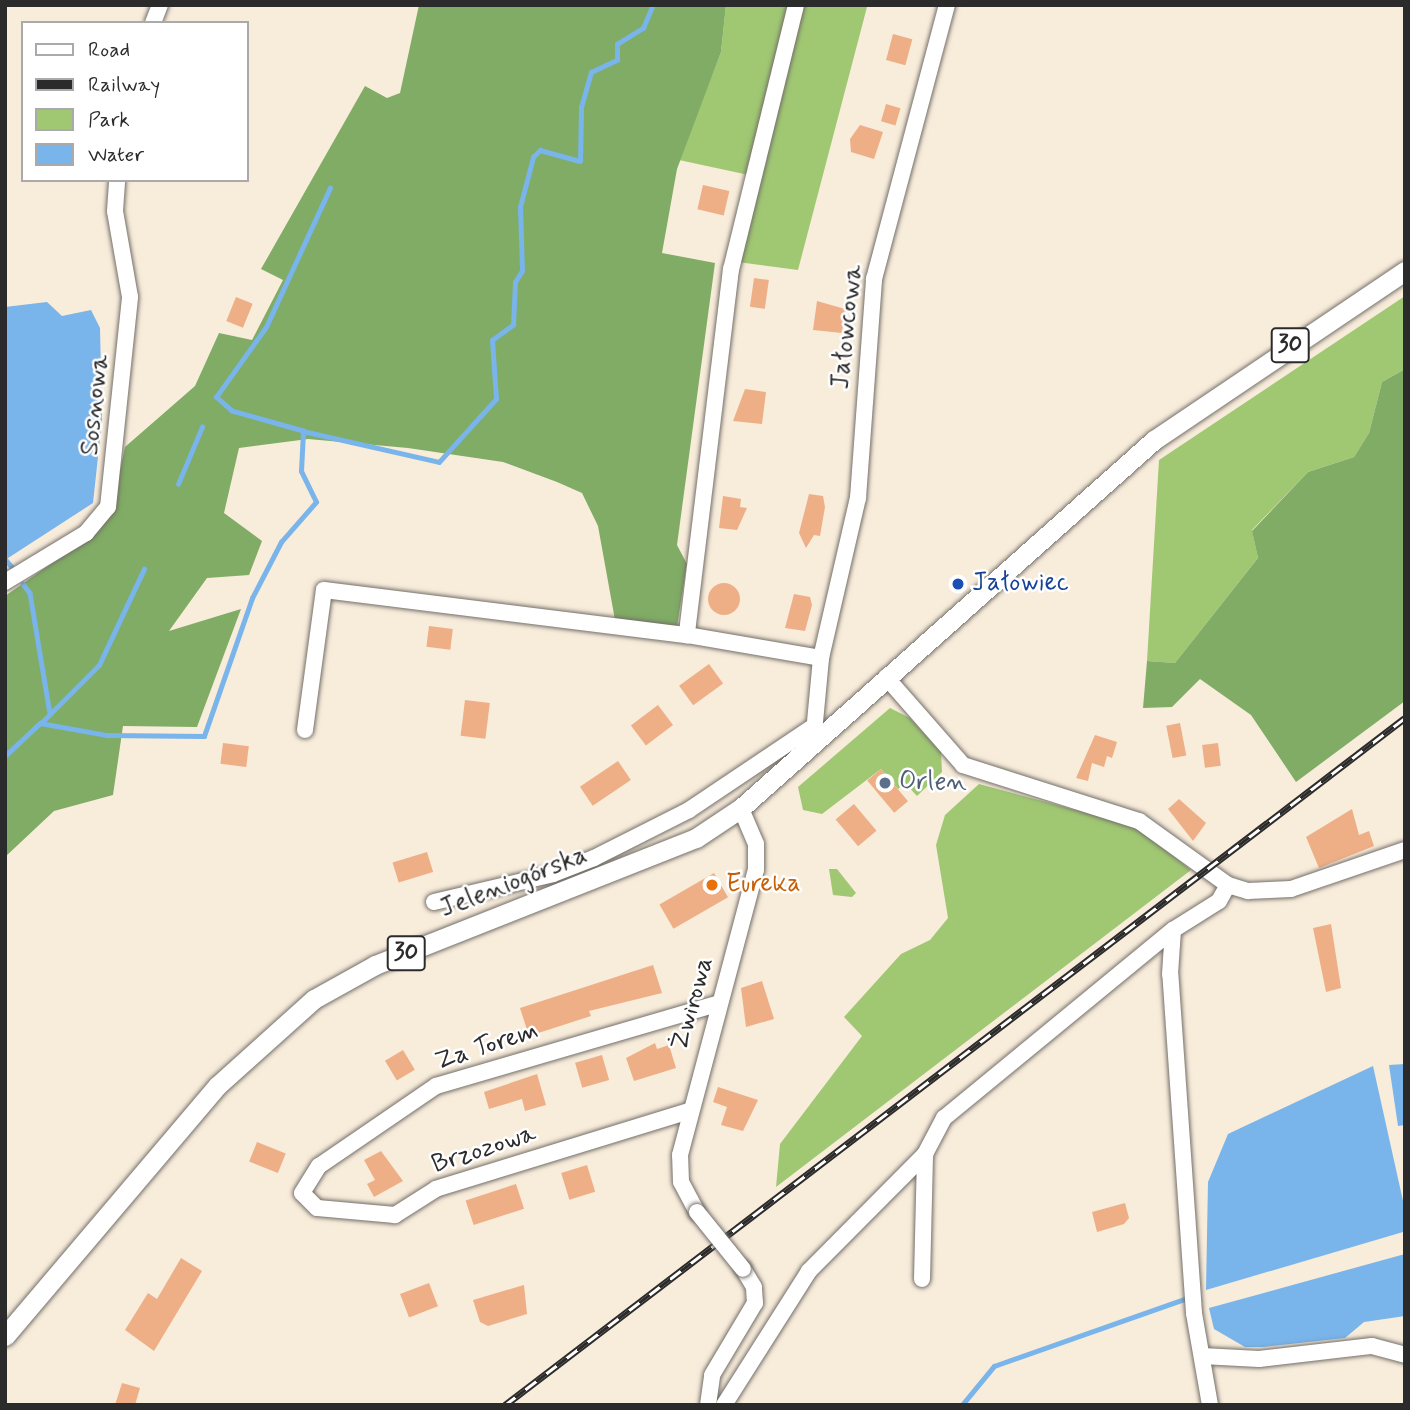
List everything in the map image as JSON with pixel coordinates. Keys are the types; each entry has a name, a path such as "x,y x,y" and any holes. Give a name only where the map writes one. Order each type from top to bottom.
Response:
{"main road":[{"name":"30","path":"886,677 1176,422 1405,271"},
{"name":"Jeleniogórska","path":"5,1336 218,1086 263,1038 314,999 374,965 696,838 741,808 812,735 886,677"}],"street":[{"path":"687,635 731,269 796,5"},
{"name":"Jałowcowa","path":"812,735 821,658 858,498 874,279 947,5"},
{"name":"Sosnowa","path":"5,582 86,533 108,507 130,297 116,211 117,182"},
{"path":"305,730 324,590 687,635 821,658"},
{"path":"886,677 963,765 1139,821 1228,885 1248,891 1291,889 1405,850"},
{"path":"433,902 594,858 689,810 812,735"},
{"name":"Żwirowa","path":"708,1405 712,1375 755,1303 754,1287 743,1269 697,1212 679,1174 689,1111 756,870 756,844 741,808"},
{"path":"724,1405 809,1271 925,1154 944,1118 1173,930 1219,901 1228,885"},
{"path":"1173,930 1180,1132 1202,1356 1210,1405"},
{"name":"Za Torem","path":"302,1193 319,1166 436,1086 719,1003"},
{"name":"Brzozowa","path":"302,1193 317,1208 395,1215 436,1189 689,1111"},
{"path":"922,1279 925,1154"},
{"path":"1202,1356 1259,1359 1372,1346 1405,1355"}],"green space":[{"path":"419,5 726,5 721,52 677,169 662,253 715,263 677,545 687,564 677,626 615,620 598,526 582,493 557,482 503,462 408,448 308,439 239,448 224,513 262,541 249,575 207,578 169,631 241,609 197,727 123,726 113,795 54,811 5,857 5,596 91,536 111,513 125,447 195,386 219,333 252,340 283,280 261,269 365,86 387,98 400,93"},
{"path":"726,5 867,7 798,270 738,262 758,177 679,160 721,52"},
{"path":"1405,296 1405,369 1382,382 1369,433 1354,457 1308,472 1252,530 1258,558 1175,663 1147,661 1159,460"},
{"path":"1405,369 1405,701 1296,782 1251,715 1200,679 1172,707 1143,708 1147,661 1175,663 1258,558 1252,531 1308,472 1354,457 1369,433 1382,382"},
{"path":"890,708 910,718 941,752 942,772 917,796 905,783 898,789 881,769 822,814 803,810 798,787"},
{"path":"979,784 1135,826 1191,870 776,1187 780,1144 862,1036 844,1017 901,954 930,940 948,918 936,845 945,815"},
{"path":"829,869 837,869 856,893 852,897 833,895"}],"water":[{"path":"47,302 62,316 91,310 100,328 102,420 93,503 5,560 5,307"},
{"path":"1405,1064 1405,1125 1398,1126 1389,1065"},
{"path":"1373,1066 1405,1210 1403,1232 1206,1290 1208,1182 1228,1134"},
{"path":"1405,1254 1405,1316 1364,1322 1345,1338 1264,1347 1245,1347 1214,1329 1209,1308"}],"building":[{"path":"893,34 912,39 905,65 886,60"},
{"path":"886,104 900,108 895,125 881,121"},
{"path":"860,125 883,132 874,159 851,152 850,139"},
{"path":"703,185 729,191 724,215 697,209"},
{"path":"754,278 769,280 765,309 750,307"},
{"path":"236,297 253,304 243,328 226,321"},
{"path":"817,301 845,309 842,333 813,330"},
{"path":"745,389 766,392 762,424 733,421"},
{"path":"809,494 823,496 825,507 820,536 814,535 806,548 799,533"},
{"path":"723,496 741,499 740,507 747,508 737,530 719,528"},
{"path":"724,583 735,588 740,599 735,610 724,615 713,610 708,599 713,588"},
{"path":"794,594 810,597 812,605 805,631 785,628"},
{"path":"429,626 453,629 450,650 426,647"},
{"path":"709,664 723,683 693,705 679,686"},
{"path":"465,700 490,703 485,739 461,736"},
{"path":"658,705 673,725 646,745 631,725"},
{"path":"1180,723 1186,755 1173,758 1166,726"},
{"path":"1095,735 1117,742 1112,758 1107,756 1104,767 1092,763 1088,781 1076,778"},
{"path":"223,743 249,746 246,767 220,764"},
{"path":"1218,743 1221,766 1205,768 1202,745"},
{"path":"618,761 631,780 593,806 580,787"},
{"path":"881,769 908,801 894,813 867,781"},
{"path":"1179,799 1206,823 1193,841 1168,809"},
{"path":"854,804 876,831 858,846 836,819"},
{"path":"1352,809 1359,835 1369,831 1374,846 1319,868 1306,837"},
{"path":"427,852 433,872 399,883 393,863"},
{"path":"714,873 728,897 673,929 659,904"},
{"path":"1331,924 1341,988 1326,992 1313,928"},
{"path":"653,965 662,993 589,1011 591,1016 529,1036 520,1008"},
{"path":"762,981 774,1019 746,1027 741,988"},
{"path":"655,1043 657,1049 669,1045 676,1068 634,1081 626,1058"},
{"path":"403,1050 415,1070 397,1081 385,1061"},
{"path":"602,1055 609,1080 582,1088 575,1063"},
{"path":"537,1074 546,1105 525,1111 522,1099 489,1109 484,1092"},
{"path":"718,1087 758,1100 743,1131 721,1125 727,1107 713,1102"},
{"path":"257,1142 286,1154 278,1173 249,1161"},
{"path":"381,1151 403,1181 374,1197 367,1184 375,1180 364,1160"},
{"path":"587,1165 595,1192 569,1200 561,1173"},
{"path":"516,1184 524,1209 474,1225 466,1200"},
{"path":"1125,1203 1129,1218 1124,1224 1097,1232 1092,1212"},
{"path":"181,1258 202,1271 154,1351 125,1330 148,1293 157,1299"},
{"path":"429,1283 438,1306 409,1317 400,1294"},
{"path":"524,1285 527,1314 488,1326 480,1322 473,1300"},
{"path":"122,1383 140,1388 135,1405 115,1405"}],"waterway":[{"path":"5,756 40,723 107,735 204,736 252,598 281,542 316,502 301,471 303,431 439,462 496,399 492,340 513,325 515,282 522,271 520,207 533,157 540,150 580,161 581,107 591,72 617,60 617,44 643,28 653,5"},
{"path":"303,431 232,411 216,397 266,327 330,188"},
{"path":"178,484 202,427"},
{"path":"6,560 12,567"},
{"path":"41,723 99,665 144,569"},
{"path":"23,584 30,593 50,714"},
{"path":"962,1405 994,1366 1184,1299"}],"railway":[{"path":"505,1405 1405,718"}],"place":[{"name":"Jałowiec","path":"958,584"},
{"name":"Orlen","path":"885,783"},
{"name":"Eureka","path":"712,885"}]}
